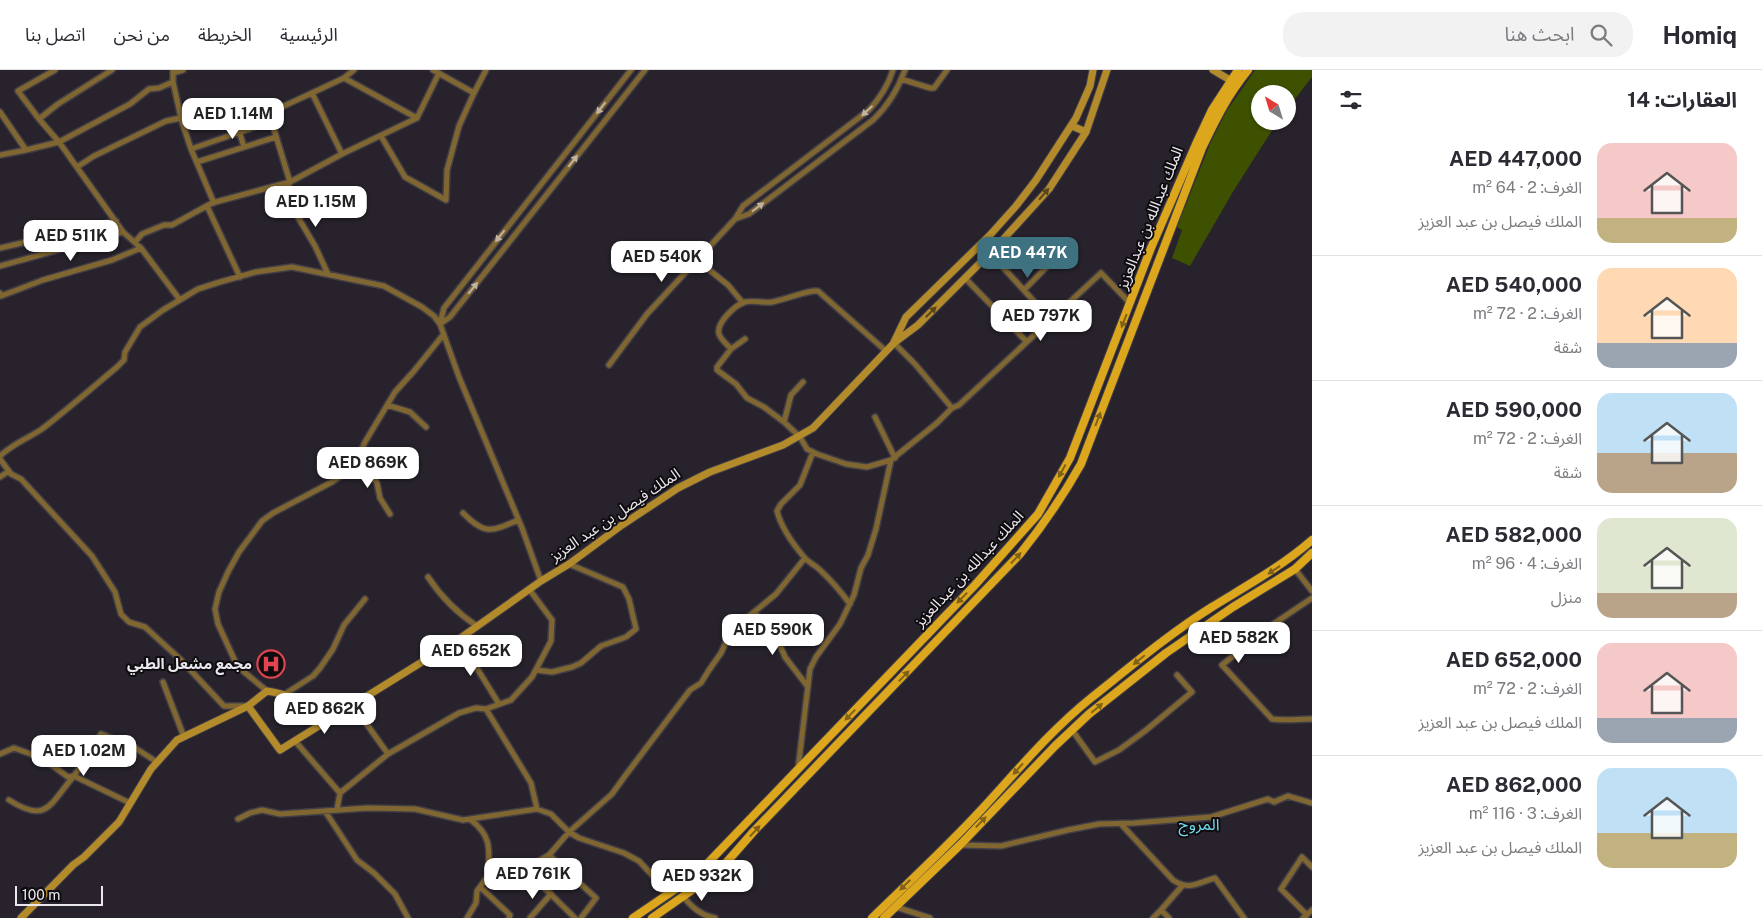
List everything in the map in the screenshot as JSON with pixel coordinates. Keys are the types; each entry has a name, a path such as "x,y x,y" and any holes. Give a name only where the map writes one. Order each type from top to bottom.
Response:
{"main road":[{"name":"الملك عبدالله بن عبدالعزيز","path":"633,918 683,884 705,866 975,585 1038,514 1070,458 1151,248 1196,144 1212,110 1238,70"},
{"name":"الملك عبدالله بن عبدالعزيز","path":"652,918 718,872 761,824 1020,554 1047,520 1065,494 1081,464 1202,148 1220,109 1231,91 1248,70"},
{"path":"872,918 981,810 1045,740 1090,699 1160,644 1212,608 1270,572 1312,540"},
{"path":"884,918 960,845 1072,730 1108,698 1166,653 1312,554"},
{"path":"1160,644 1166,653"}],"street":[{"path":"55,70 18,91 59,142 123,232 142,248 180,300"},
{"path":"39,119 58,104 112,70"},
{"path":"183,70 173,71 173,82 181,118 191,150 214,203"},
{"path":"328,274 315,246 292,207 286,189 290,182 269,113 344,78 354,70"},
{"path":"433,70 474,92"},
{"path":"381,136 406,177 446,200 447,170 459,126 486,70"},
{"path":"440,324 444,308 631,70"},
{"path":"440,324 450,317 645,70"},
{"path":"609,365 647,314 735,219 743,206 869,110 880,98 893,70"},
{"path":"735,219 749,214 873,120 883,111 905,70"},
{"path":"901,79 934,88 947,70"},
{"name":"الملك فيصل بن عبد العزيز","path":"894,343 906,317 1016,206 1036,180 1072,126 1090,86 1093,70"},
{"name":"الملك فيصل بن عبد العزيز","path":"248,706 280,750 459,639 541,580 569,564 622,525 678,488 710,472 800,437 813,428 894,343 918,325 990,253 1049,189 1086,132 1107,70"},
{"path":"1213,70 1230,80"},
{"path":"135,242 142,234 172,225 214,203 290,182 342,154 417,118 439,74"},
{"path":"344,78 417,118"},
{"path":"0,155 59,142 130,104 149,89 159,88 173,82"},
{"path":"312,93 342,154"},
{"path":"0,112 26,150"},
{"path":"77,167 94,156 166,121 181,118"},
{"path":"235,118 244,147"},
{"path":"191,150 272,121"},
{"path":"1072,126 1086,132"},
{"path":"197,162 276,136"},
{"path":"208,206 240,277"},
{"path":"0,248 116,221"},
{"path":"0,266 123,232"},
{"path":"1024,290 1071,242"},
{"path":"0,293 1,296 43,280 112,260 142,248"},
{"path":"990,253 1051,320"},
{"path":"697,260 732,289 743,302"},
{"path":"248,706 224,706 180,659 144,628 129,622 121,614 115,592 92,556 21,479 9,471 0,458 12,445 36,433 117,368 124,360 125,352 140,327 198,290 240,277 292,267 384,286 422,306 434,316 440,324 459,377 541,580"},
{"path":"744,339 731,350 717,367 719,373 736,384 747,398 764,407 784,422 800,437 807,449 846,464 867,467 893,459 918,436 937,423 952,408 959,405 1101,273 1130,303"},
{"path":"964,278 1027,342"},
{"path":"731,350 719,334 719,329 729,312 736,306 743,302 769,302 818,291 886,351"},
{"path":"344,710 328,708 285,694 267,691 243,671 233,658 218,624 215,609 219,592 239,552 262,521 273,513 332,482 348,470 359,455 395,392 443,336"},
{"path":"894,343 915,364 952,408"},
{"path":"784,422 791,396 803,382"},
{"path":"387,405 410,412 426,426"},
{"path":"798,770 810,669 816,657 840,624 850,604 876,529 893,459 875,417"},
{"path":"813,452 800,485 781,504 777,511 782,525 805,558 820,569 850,604"},
{"path":"359,455 377,483 380,498 390,514"},
{"path":"0,477 9,471"},
{"path":"463,513 474,524 486,530 504,526 518,520"},
{"path":"488,876 517,874 549,855 569,832 612,794 690,690 701,683 721,653 731,631 776,594 805,558"},
{"path":"536,670 552,672 572,668 601,646 626,638 636,628 629,599 623,587 569,564"},
{"path":"1294,568 1312,591"},
{"path":"428,577 441,596 458,614 477,626"},
{"path":"338,809 340,793 388,754 460,714 476,708 486,709 511,700 536,670 551,641 552,620 529,589"},
{"path":"1312,598 1266,629 1222,665 1272,719 1283,721 1312,720"},
{"path":"285,694 313,676 320,668 333,649 344,624 365,599"},
{"path":"754,612 777,638 785,657 808,687"},
{"path":"459,639 499,704"},
{"path":"1072,730 1095,762 1119,750 1145,732 1192,692 1177,675"},
{"path":"163,682 184,737"},
{"path":"21,918 119,822 151,769 177,740 248,706 267,691"},
{"path":"352,705 388,754"},
{"path":"486,709 531,783 537,809"},
{"path":"9,800 28,811 43,810 53,804 101,734 132,746 157,762"},
{"path":"295,741 340,793"},
{"path":"0,754 14,748 42,758 68,777 74,776 130,803"},
{"path":"960,845 1001,846 1099,824 1211,817 1268,798 1274,802 1288,796 1312,803"},
{"path":"238,820 250,813 262,810 280,814 314,813 338,809 415,810 471,820 537,809 551,814 569,832 579,838 624,853 639,861 666,894"},
{"path":"324,811 357,860 374,873 395,894 408,918"},
{"path":"467,918 476,903 477,891 488,876 487,840 483,829 471,820"},
{"path":"1121,824 1173,880 1182,886 1190,886 1215,878 1244,918"},
{"path":"549,855 596,898 581,918"},
{"path":"1308,914 1281,889 1302,857 1312,867"},
{"path":"526,870 575,918"},
{"path":"1153,918 1182,886"},
{"path":"480,887 510,915 509,918"},
{"path":"530,918 550,894"},
{"path":"683,896 690,905 704,916 715,918"},
{"path":"896,907 930,918"},
{"path":"1161,910 1169,918"}],"green space":[{"path":"1255,70 1312,70 1312,77 1296,98 1296,85 1251,85 1251,130 1272,130 1234,190 1190,266 1172,258 1182,230 1177,227 1210,144 1226,112"}],"place":[{"name":"مجمع مشعل الطبي","path":"271,664"}],"district":[{"name":"المروج","path":"1199,824"}]}
